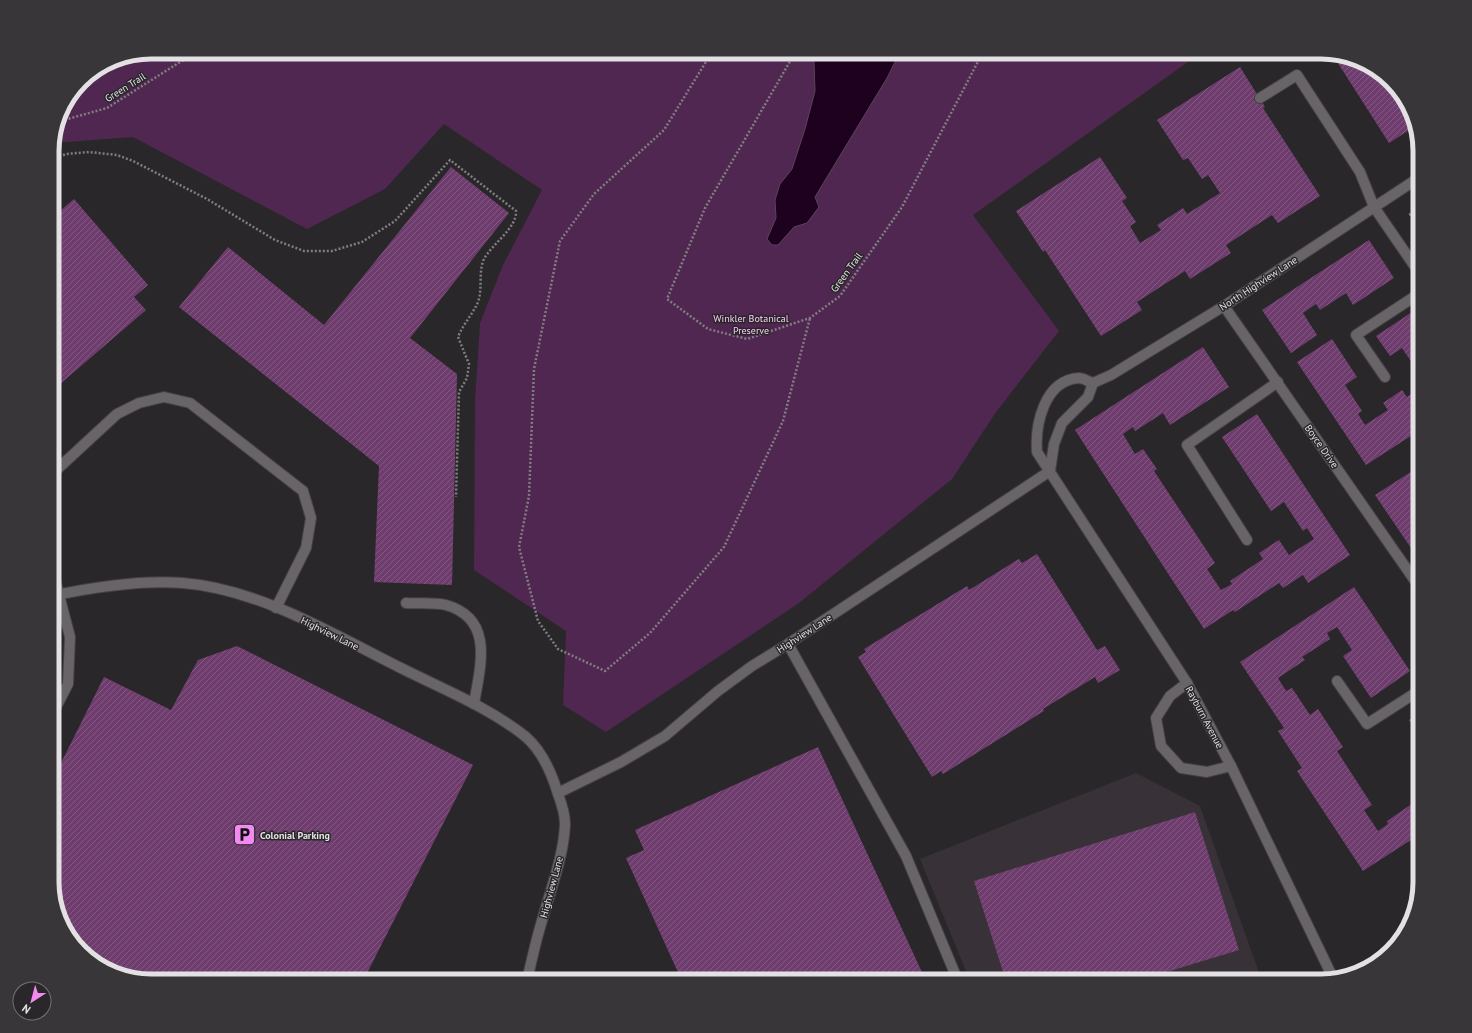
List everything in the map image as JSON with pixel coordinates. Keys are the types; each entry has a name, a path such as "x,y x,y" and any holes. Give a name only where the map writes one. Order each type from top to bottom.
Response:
{"street":[{"path":"1260,98 1296,75 1360,172 1374,207 1413,264"},
{"name":"North Highview Lane","path":"1093,383 1111,375 1224,306 1413,182"},
{"path":"1384,378 1356,336 1413,298"},
{"name":"Boyce Drive","path":"1224,306 1413,578"},
{"path":"1079,378 1093,383 1088,396 1062,423 1054,444 1050,471 1037,452 1038,422 1043,406 1052,393 1062,383 1079,378"},
{"path":"1247,540 1187,445 1278,382"},
{"path":"59,468 117,414 139,403 164,397 190,403 302,491 311,518 306,548 276,608"},
{"name":"Highview Lane","path":"558,793 621,762 665,736 718,690 752,666 788,644 1050,471"},
{"name":"Rayburn Avenue","path":"1050,471 1187,682 1231,766 1331,973"},
{"name":"Highview Lane","path":"59,594 91,589 141,584 182,583 214,588 276,608 474,704 527,738 546,762 558,793 565,822 559,863 540,928 529,974"},
{"path":"406,603 445,605 468,616 480,635 482,653 474,704"},
{"path":"59,606 70,637 68,684 59,701"},
{"path":"788,644 906,856 955,974"},
{"path":"1337,681 1367,724 1413,694"},
{"path":"1187,682 1170,696 1156,718 1161,746 1181,768 1207,772 1231,766"}],"path":[{"name":"Green Trail","path":"64,120 107,108 185,59"},
{"path":"708,59 664,130 594,194 560,241 534,369 529,496 519,547 538,621 558,649 605,671 650,633 724,548 783,421 810,318"},
{"name":"Green Trail","path":"791,59 705,208 667,299 708,329 747,339 810,318 840,296 902,206 979,59"},
{"path":"59,157 66,154 89,152 122,157 207,199 275,240 304,251 332,251 362,242 395,221 450,160 516,211 514,221 484,259 481,291 478,303 462,327 458,337 469,364 467,378 459,392 456,497"}],"shaded area":[{"path":"815,59 896,59 887,78 815,197 819,207 807,223 794,227 778,245 772,245 767,239 776,218 775,200 780,184 792,169 815,91"},
{"path":"1136,773 1200,806 1260,974 967,974 920,859"}],"green space":[{"name":"Winkler Botanical Preserve","path":"150,59 1192,59 973,215 1059,331 996,412 952,479 799,603 606,732 563,705 566,631 474,570 475,400 480,323 503,265 542,190 444,124 385,189 307,229 133,137 59,143 62,127 68,110 74,100 90,82 100,74 115,66 133,61"}],"building":[{"path":"1336,61 1357,66 1372,74 1390,90 1398,100 1406,115 1410,129 1389,143"},
{"path":"1240,67 1265,107 1263,108 1320,196 1278,223 1272,215 1226,245 1231,253 1190,279 1185,271 1137,302 1142,310 1101,336 1045,250 1043,252 1016,211 1100,157 1127,198 1122,201 1136,222 1130,226 1140,243 1161,230 1157,225 1183,208 1187,214 1220,193 1208,175 1202,179 1188,158 1183,160 1157,120"},
{"path":"451,167 509,213 410,338 457,374 452,585 374,582 379,466 179,307 228,247 324,325"},
{"path":"74,199 148,285 134,297 146,310 59,385 59,210 60,211"},
{"path":"1369,240 1394,278 1353,305 1346,293 1320,310 1316,304 1303,313 1317,335 1291,353 1262,310"},
{"path":"1412,312 1413,364 1402,348 1390,356 1376,336"},
{"path":"1332,339 1357,377 1345,385 1362,411 1358,414 1365,425 1388,410 1383,403 1402,390 1407,397 1413,393 1413,435 1366,465 1297,362"},
{"path":"1203,347 1229,387 1170,425 1163,413 1135,431 1133,427 1123,434 1135,454 1143,449 1157,469 1154,471 1215,563 1207,569 1221,590 1232,584 1230,581 1263,559 1259,553 1279,540 1289,555 1314,539 1307,528 1303,531 1284,502 1271,511 1222,437 1257,414 1350,555 1308,583 1303,575 1283,588 1279,583 1235,612 1233,610 1204,629 1075,430"},
{"path":"1413,471 1413,551 1375,495"},
{"path":"1037,554 1097,650 1105,646 1120,670 1098,683 1095,677 1043,709 1044,711 943,774 941,771 932,777 858,657 866,652 864,649 967,586 969,590 1019,559 1022,563"},
{"path":"1354,587 1410,671 1371,698 1343,656 1352,650 1337,627 1327,633 1330,639 1302,657 1305,660 1278,678 1286,691 1292,688 1310,715 1318,709 1343,747 1337,751 1372,805 1364,810 1378,831 1388,824 1387,821 1413,803 1413,839 1363,871 1297,771 1302,768 1278,731 1284,728 1240,662"},
{"name":"Colonial Parking","path":"237,646 473,765 367,974 150,974 127,971 105,962 90,951 78,938 68,923 59,888 59,767 104,677 171,710 198,660"},
{"path":"1413,717 1413,726 1409,720"},
{"path":"818,747 923,974 679,974 626,858 644,850 635,830"},
{"path":"1195,812 1239,950 1160,974 1004,974 974,881"}],"place":[{"name":"Colonial Parking","path":"245,835"}]}
